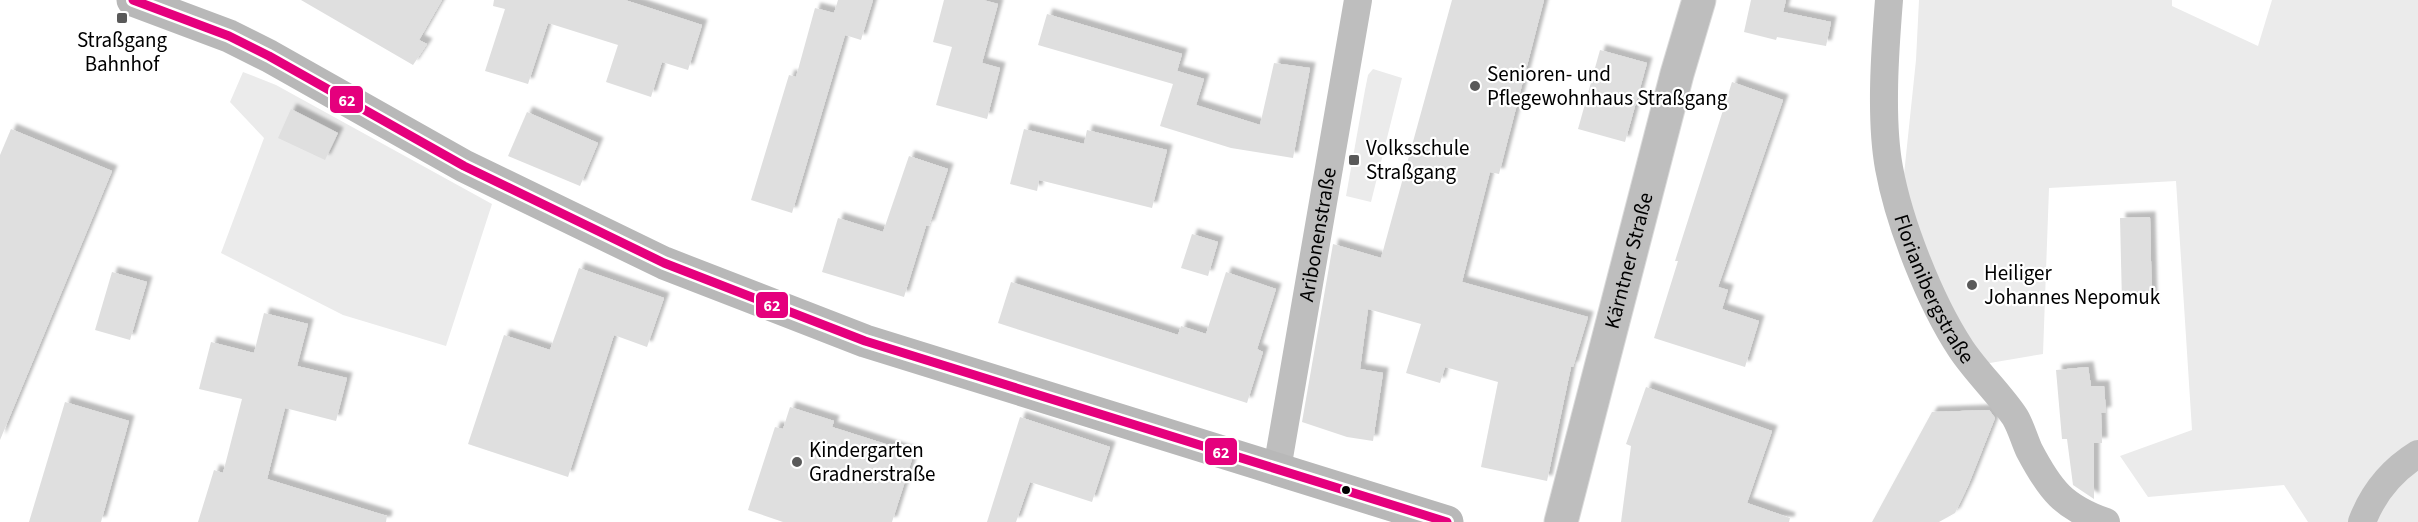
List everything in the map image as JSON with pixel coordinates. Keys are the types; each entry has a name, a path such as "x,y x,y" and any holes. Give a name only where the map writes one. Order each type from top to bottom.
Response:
{"main road":[{"path":"133,0 229,36 464,166 664,263 866,341 1448,522"},
{"name":"Kärntner Straße","path":"1561,522 1677,74 1699,0"}],"street":[{"name":"Aribonenstraße","path":"1277,469 1358,0"},
{"name":"Florianibergstraße","path":"1889,0 1885,114 1889,167 1901,215 1929,290 1961,350 2016,418 2030,451 2055,493 2083,514 2106,522"},
{"path":"2362,522 2380,487 2405,462 2418,454"}],"shaded area":[{"path":"1919,0 2172,0 2172,6 2258,46 2272,0 2418,0 2418,522 2308,522 2284,485 2148,497 2120,456 2192,430 2176,181 2049,188 2043,354 1984,364 1942,296 1903,184 1916,60"},
{"path":"1373,69 1402,78 1371,202 1346,196 1368,75"},
{"path":"243,72 276,85 492,204 446,346 343,315 221,253 264,138 230,102"}],"building":[{"path":"301,0 442,0 419,40 427,44 413,65"},
{"path":"494,0 625,0 702,25 688,70 662,62 651,97 606,82 618,45 548,23 528,84 485,71 505,9 493,6"},
{"path":"838,0 873,0 861,40 845,35 792,213 751,200 789,75 796,77 815,8 834,13"},
{"path":"944,0 983,0 998,4 982,63 1000,68 987,119 936,105 952,47 933,42"},
{"path":"1452,0 1544,0 1499,174 1490,172 1462,282 1588,317 1573,367 1571,367 1547,481 1481,467 1498,382 1445,367 1440,383 1406,373 1421,324 1368,309 1360,369 1383,373 1373,441 1347,437 1302,422 1333,244 1381,258"},
{"path":"1751,0 1786,0 1783,12 1831,22 1826,46 1777,37 1776,40 1744,32"},
{"path":"1047,14 1182,54 1177,71 1204,79 1196,105 1260,125 1274,63 1310,68 1293,158 1231,148 1160,126 1173,84 1038,45"},
{"path":"1600,50 1647,63 1625,142 1578,129"},
{"path":"1732,82 1783,100 1718,287 1728,290 1722,309 1759,321 1745,367 1654,338 1678,261 1675,261"},
{"path":"291,109 338,133 325,160 278,138"},
{"path":"527,112 598,143 580,186 508,156"},
{"path":"11,129 112,171 0,440 0,155"},
{"path":"1024,129 1084,144 1087,130 1167,150 1152,208 1039,180 1037,191 1010,184"},
{"path":"909,156 948,169 929,226 926,226 904,297 822,272 838,218 883,232"},
{"path":"2150,217 2152,303 2122,303 2120,218"},
{"path":"1192,234 1218,242 1208,276 1181,268"},
{"path":"579,268 664,298 647,347 614,335 568,477 468,444 504,335 550,350"},
{"path":"112,272 147,282 130,340 95,330"},
{"path":"1226,272 1276,289 1257,349 1263,352 1247,403 998,323 1011,282 1178,335 1181,326 1206,334"},
{"path":"264,313 308,324 297,366 347,378 336,421 285,408 267,479 387,516 386,522 198,522 214,470 223,473 242,399 199,389 211,342 254,353"},
{"path":"2088,367 2091,386 2104,386 2106,412 2101,413 2102,443 2094,443 2094,499 2073,485 2067,439 2062,439 2056,370"},
{"path":"1646,387 1772,431 1747,503 1790,518 1789,522 1621,522 1631,446 1626,444"},
{"path":"65,402 129,421 101,522 29,522"},
{"name":"Kindergarten Gradnerstraße","path":"790,407 834,421 832,427 914,453 892,522 783,522 748,510 775,427 783,429"},
{"path":"1989,410 1995,418 1955,513 1939,522 1872,522 1932,412"},
{"path":"1020,417 1110,447 1092,502 1030,482 1016,522 987,522"}],"transit line":[{"name":"62","path":"133,0 229,36 269,56 464,166 664,263 865,341 1447,522"}],"place":[{"name":"Straßgang Bahnhof","path":"122,18"},
{"name":"Senioren- und Pflegewohnhaus Straßgang","path":"1475,86"},
{"name":"Volksschule Straßgang","path":"1354,160"},
{"name":"Heiliger Johannes Nepomuk","path":"1972,285"},
{"name":"Kindergarten Gradnerstraße","path":"797,462"}]}
